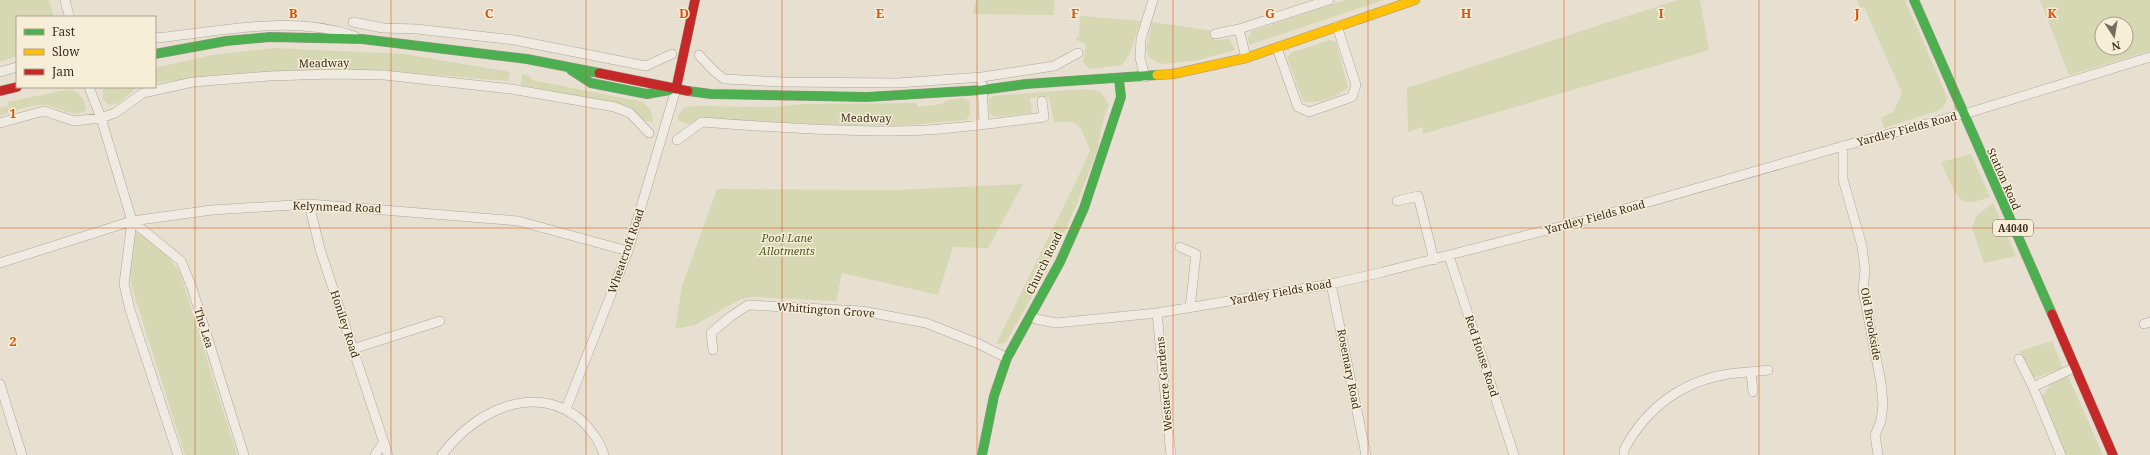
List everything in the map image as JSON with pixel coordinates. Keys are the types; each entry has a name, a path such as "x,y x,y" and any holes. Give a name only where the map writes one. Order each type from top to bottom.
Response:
{"street":[{"path":"65,0 70,16"},
{"path":"676,89 696,0"},
{"path":"1145,77 1140,58 1141,39 1153,0"},
{"path":"1215,34 1239,29 1329,0"},
{"name":"Meadway","path":"156,54 186,47 270,37 362,38 527,59 676,89 715,94 867,97 982,90 1026,84 1119,79 1173,74 1246,58 1415,0"},
{"name":"Station Road","path":"1914,0 2113,455"},
{"path":"353,22 383,28 514,40 646,66 672,54"},
{"name":"Meadway","path":"156,38 237,28 300,25 342,32 362,38"},
{"path":"1277,48 1298,107 1309,112 1352,97 1356,85 1337,26"},
{"path":"376,40 383,28"},
{"path":"1239,29 1246,58"},
{"path":"574,68 578,52"},
{"path":"699,55 724,79 783,82 897,83 982,77 1054,66 1078,53"},
{"name":"Yardley Fields Road","path":"1031,315 1036,319 1056,323 1157,313 1331,284 1434,260 1590,219 1843,146 1963,114 2150,57"},
{"name":"Meadway","path":"564,66 591,83 647,94 676,89"},
{"path":"0,72 16,67"},
{"name":"Meadway","path":"0,123 44,110 74,121 101,118 115,113 143,93 193,82 270,76 370,75 511,89 615,107 630,113 649,133"},
{"path":"982,77 984,124"},
{"name":"Church Road","path":"982,455 994,396 1007,358 1060,262 1084,208 1121,97 1119,79"},
{"path":"783,82 783,95"},
{"path":"0,91 16,87"},
{"path":"89,88 101,118 132,221 124,284 130,310 178,455"},
{"name":"Wheatcroft Road","path":"566,409 628,251 676,89"},
{"name":"Meadway","path":"677,140 702,122 793,129 895,131 984,124 1044,117 1042,101"},
{"name":"Old Brookside","path":"1843,146 1843,179 1862,246 1865,270 1863,290 1881,383 1883,404 1876,435 1878,455"},
{"path":"1397,201 1418,196 1434,260"},
{"name":"Kelynmead Road","path":"0,263 132,221 212,210 309,204 518,221 628,251"},
{"name":"Honiley Road","path":"309,204 320,249 388,455"},
{"name":"The Lea","path":"132,221 181,261 192,288 244,455"},
{"path":"1180,247 1196,254 1190,308"},
{"name":"Red House Road","path":"1449,256 1514,455"},
{"name":"Rosemary Road","path":"1331,284 1366,455"},
{"name":"Whittington Grove","path":"713,350 711,333 730,317 748,305 862,311 926,323 979,344 1007,358"},
{"name":"Westacre Gardens","path":"1157,313 1171,455"},
{"path":"354,349 440,320"},
{"path":"2019,359 2033,387 2061,455"},
{"path":"2033,387 2074,368"},
{"path":"1624,455 1624,450 1642,421 1668,397 1710,378 1730,373 1768,370"},
{"path":"1751,372 1754,392"},
{"path":"0,384 20,455"},
{"path":"442,455 448,446 472,425 490,412 512,404 531,402 551,403 566,409 583,421 604,455"},
{"path":"375,455 383,443"}],"green space":[{"path":"0,0 49,0 54,16 16,16 16,56 0,62"},
{"path":"976,0 1055,0 1053,15 973,14"},
{"path":"1345,0 1383,0 1249,45 1248,37 1252,31"},
{"path":"1677,0 1700,0 1709,50 1423,134 1423,127 1408,132 1407,88"},
{"path":"1857,0 1905,0 1945,92 1947,100 1943,107 1937,111 1884,128 1881,118 1893,112 1902,93 1864,7 1860,8"},
{"path":"2040,0 2150,0 2150,51 2134,56 2134,16 2094,16 2094,56 2133,56 2069,75"},
{"path":"1080,16 1141,21 1130,53 1122,65 1089,69 1083,62 1086,45 1075,39 1079,36"},
{"path":"1152,22 1214,31 1215,40 1229,39 1235,50 1199,60 1162,64 1149,58 1146,49"},
{"path":"1330,40 1336,42 1348,87 1339,94 1321,101 1303,101 1287,57 1293,52"},
{"path":"273,48 404,54 510,72 508,81 375,70 314,70 251,72 156,83 156,68 212,55"},
{"path":"522,74 531,77 532,80 643,102 651,110 653,122 640,120 630,107 521,85"},
{"path":"103,88 136,88 119,103 109,105 103,99"},
{"path":"71,89 77,92 84,103 86,110 79,114 66,112 46,105 34,105 0,116 0,108 8,106 7,102"},
{"path":"1083,89 1100,91 1109,105 1104,117 1097,151 1076,206 1046,273 1005,343 996,344 1090,150 1082,131 1075,123 1054,123 1049,97 1030,98 1032,113 996,117 990,115 988,99 993,96"},
{"path":"964,98 969,101 971,114 966,120 896,126 806,124 703,118 689,124 678,121 678,116 684,108 694,106 774,107 802,104 916,103 918,107 942,104 947,100"},
{"path":"1971,154 1990,197 1974,202 1965,202 1958,196 1951,185 1941,162"},
{"name":"Pool Lane Allotments","path":"1023,184 988,248 953,247 938,295 842,273 836,301 752,297 741,299 695,325 675,329 682,286 717,189 896,190"},
{"path":"1993,203 2016,256 1984,263 1972,228 1976,216"},
{"path":"145,231 155,237 180,273 237,455 185,455 132,288 129,267 131,237 137,232"},
{"path":"2052,341 2063,368 2035,378 2029,372 2020,351"},
{"path":"2068,376 2103,455 2066,455 2042,397 2051,383"}],"traffic: fast":[{"path":"1914,0 2052,314"},
{"path":"156,54 226,41 270,37 362,39 527,59 599,73"},
{"path":"571,70 591,83 647,94 670,90"},
{"path":"688,91 711,94 867,97 982,90 1026,84 1157,75"},
{"path":"982,455 994,396 1007,358 1060,262 1084,208 1121,97 1119,79"}],"traffic: slow":[{"path":"1157,75 1173,74 1246,58 1415,0"}],"traffic: jam":[{"path":"676,89 695,0"},
{"path":"599,73 688,91"},
{"path":"0,91 16,87"},
{"path":"2052,314 2113,455"}]}
